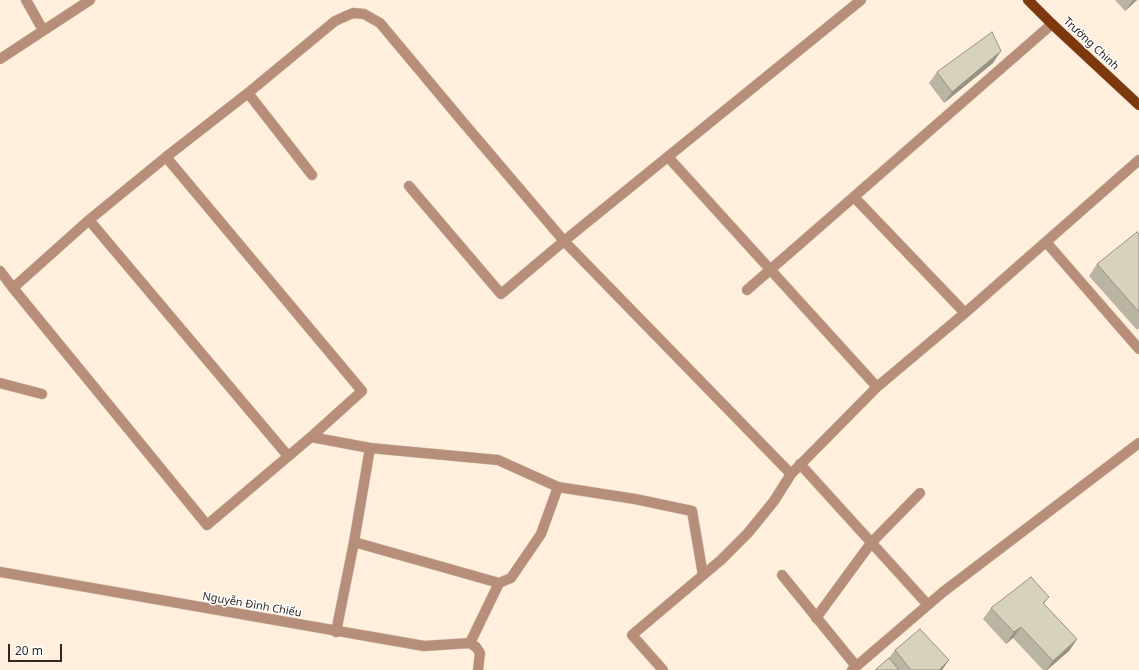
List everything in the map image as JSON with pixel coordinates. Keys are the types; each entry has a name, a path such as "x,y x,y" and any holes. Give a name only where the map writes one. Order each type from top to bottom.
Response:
{"main road":[{"name":"Trường Chinh","path":"1028,0 1139,105"}],"street":[{"path":"26,0 43,30"},
{"path":"0,59 90,0"},
{"path":"409,186 501,294 564,241 861,0"},
{"path":"13,288 89,220 248,93 335,21 352,13 364,14 380,23 564,241 791,474"},
{"path":"747,290 1052,24"},
{"path":"248,93 312,175"},
{"path":"0,271 208,525 311,437 362,391 166,157"},
{"path":"668,157 877,387"},
{"path":"663,670 632,635 721,560 748,532 774,501 791,474 800,464 877,387 965,313 1139,160"},
{"path":"854,197 965,313"},
{"path":"89,220 288,456"},
{"path":"1046,242 1139,349"},
{"path":"0,383 42,394"},
{"path":"311,437 370,448 498,460 558,487 635,499 692,511 703,576"},
{"path":"782,575 854,668 943,592 1139,443"},
{"path":"336,632 354,542 370,448"},
{"path":"800,464 928,605"},
{"path":"354,542 499,583 511,578 541,534 558,487"},
{"path":"816,618 871,543 920,493"},
{"name":"Nguyễn Đình Chiểu","path":"0,572 336,632 424,646 470,643"},
{"path":"478,670 480,653 476,647 470,643 499,583"}],"building":[{"path":"992,32 1001,51 952,92 937,72"},
{"path":"1137,232 1139,234 1139,312 1097,264"},
{"path":"1031,577 1049,597 1043,603 1077,639 1053,661 1021,627 1014,632 991,608"},
{"path":"920,629 949,660 939,670 911,670 895,650"},
{"path":"889,658 899,670 875,670"}]}
